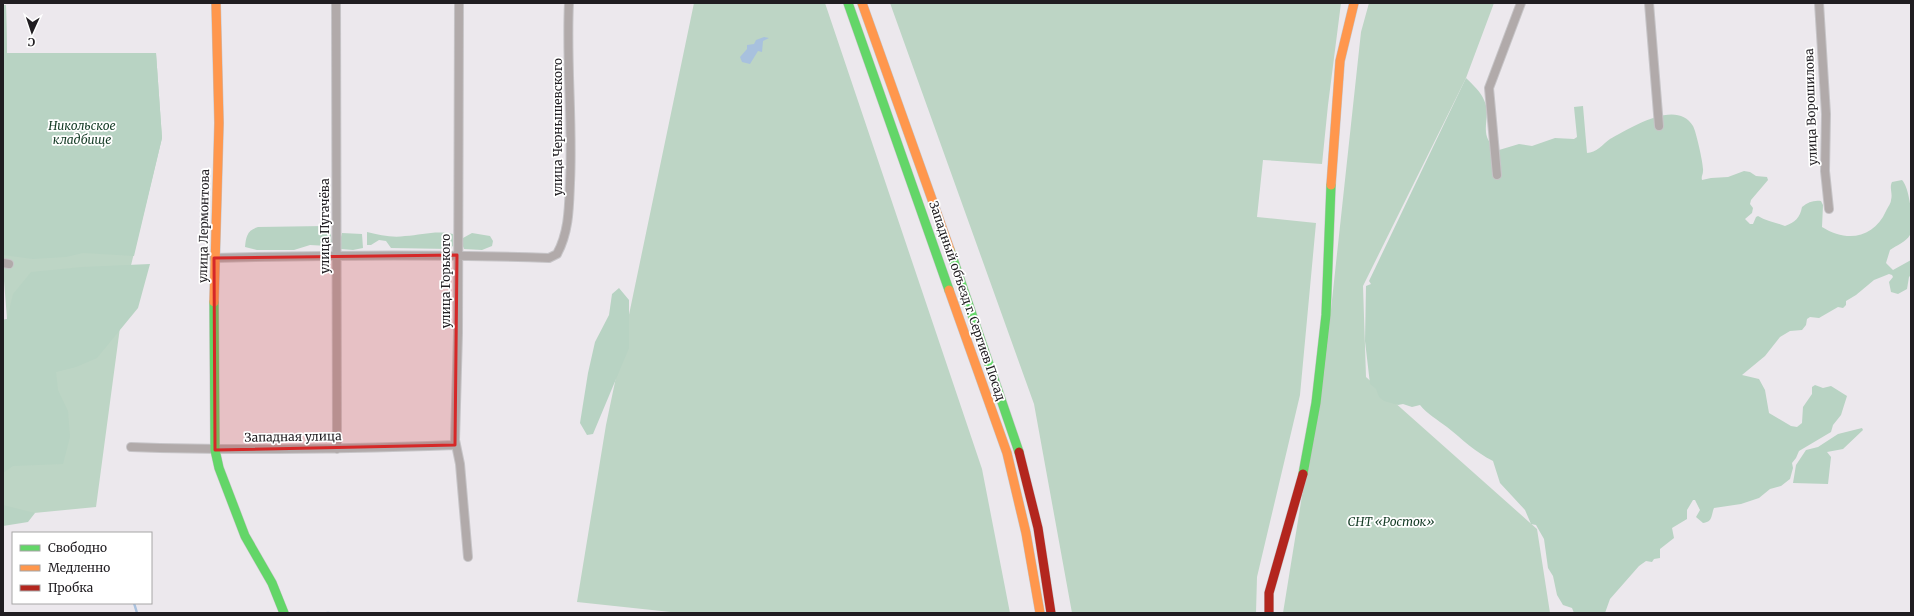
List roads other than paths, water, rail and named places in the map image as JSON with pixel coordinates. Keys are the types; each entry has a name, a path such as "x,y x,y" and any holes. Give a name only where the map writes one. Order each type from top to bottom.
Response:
{"main road":[{"name":"улица Лермонтова","path":"216,3 219,123 214,258 213,354 215,450 219,468 245,536 272,583 284,613"},
{"name":"Западный объезд г. Сергиев Посад","path":"848,3 1007,453 1026,528 1036,579 1040,613"},
{"name":"Западный объезд г. Сергиев Посад","path":"862,3 972,312 1019,452 1038,528 1051,613"},
{"path":"1269,613 1269,593 1305,467 1316,403 1326,315 1329,221 1340,62 1354,3"}],"street":[{"name":"улица Пугачёва","path":"336,3 337,449"},
{"name":"улица Горького","path":"459,3 457,254 458,333 455,445 460,464 468,557"},
{"name":"улица Чернышевского","path":"457,254 549,258 557,254 560,249 568,224 572,152 569,3"},
{"path":"1497,175 1489,88 1521,3"},
{"path":"1649,3 1660,126"},
{"name":"улица Ворошилова","path":"1820,3 1826,114 1825,172 1829,209"},
{"path":"214,258 336,254 457,254"},
{"name":"Западная улица","path":"131,447 215,450 337,449 455,445"}],"water":[{"path":"764,37 769,38 763,41 762,52 758,51 750,64 742,62 740,57 747,49 747,45 754,44 756,40"}],"waterway":[{"path":"134,604 137,613"}],"park label":[{"name":"Никольское кладбище","path":"82,133"},
{"name":"СНТ «Росток»","path":"1391,522"}]}
